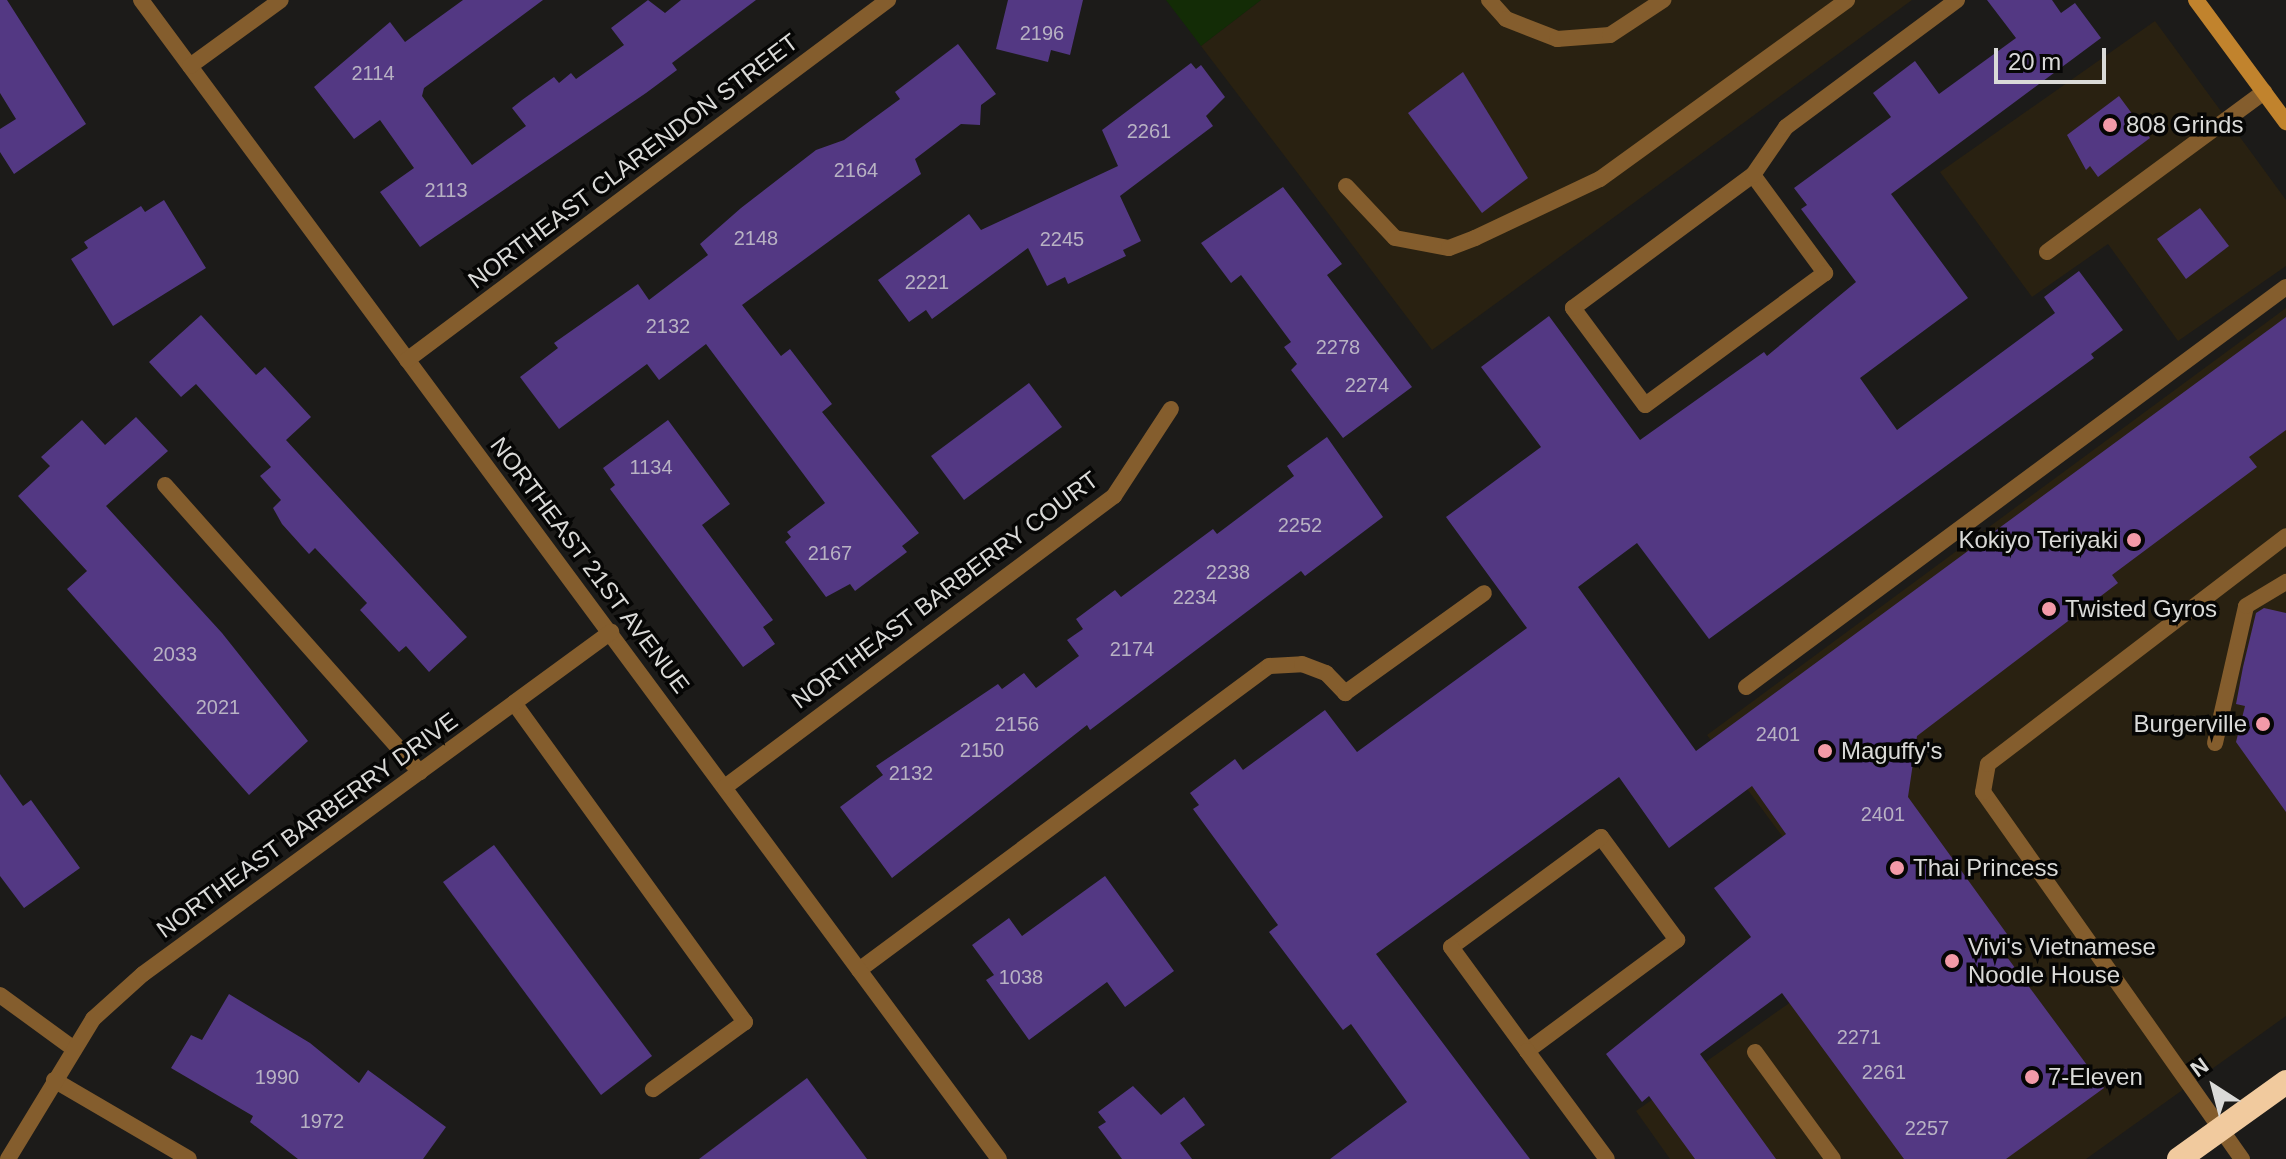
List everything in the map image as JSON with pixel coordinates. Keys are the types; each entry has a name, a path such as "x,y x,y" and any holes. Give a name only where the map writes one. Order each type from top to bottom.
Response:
{"highway":[{"path":"2179,1159 2286,1082"}],"main road":[{"path":"2196,0 2286,122"}],"street":[{"name":"NORTHEAST 21ST AVENUE","path":"141,0 999,1159"},
{"path":"190,66 281,0"},
{"name":"NORTHEAST CLARENDON STREET","path":"407,360 888,0"},
{"path":"1489,0 1506,19 1557,39 1610,35 1663,0"},
{"path":"1346,186 1395,238 1449,248 1600,179 1847,0"},
{"path":"1753,175 1825,273 1645,405 1573,308 1753,175 1786,127 1957,0"},
{"path":"2047,252 2264,92"},
{"path":"1746,687 2286,287"},
{"name":"NORTHEAST BARBERRY COURT","path":"725,787 1114,496 1171,409"},
{"path":"165,485 420,772"},
{"path":"2242,1159 2224,1127 1983,792 1988,764 2286,536"},
{"path":"2215,743 2246,606 2286,582"},
{"path":"859,970 1269,666 1302,664 1326,673 1345,693 1484,593"},
{"name":"NORTHEAST BARBERRY DRIVE","path":"8,1159 93,1019 143,974 611,632"},
{"path":"514,703 745,1022 653,1089"},
{"path":"1527,1051 1677,940 1601,837 1451,947 1527,1051 1607,1159"},
{"path":"0,995 74,1049"},
{"path":"1755,1052 1833,1159"},
{"path":"54,1080 189,1159"}],"shaded area":[{"path":"1261,0 1912,0 1432,350 1201,46"},
{"path":"2155,21 2286,200 2286,266 2178,341 2108,244 2032,297 1940,172"},
{"path":"2286,308 2286,1016 2086,1159 1670,1159 1636,1111 1866,949 1707,735"}],"green space":[{"path":"1166,0 1261,0 1201,46"}],"building":[{"path":"0,0 7,0 86,124 14,174 0,152 0,129 16,119 0,93"},
{"path":"463,0 543,0 424,88 422,96 472,165 526,126 512,108 522,100 554,77 559,83 571,73 576,79 624,45 611,28 648,0 665,13 681,0 756,0 672,63 677,70 646,93 420,247 380,192 414,168 380,120 354,139 314,87 390,22 405,42"},
{"path":"1008,0 1083,0 1070,55 1051,50 1048,62 996,49"},
{"path":"1987,0 2052,0 2061,13 2075,3 2101,38 1891,194 1968,298 1860,378 1897,430 2055,313 2044,297 2079,271 2123,330 2091,354 2094,358 1709,639 1637,543 1578,587 1696,751 2286,317 2286,430 2249,457 2257,467 2112,575 2118,583 1917,736 1908,797 2012,941 2001,949 2104,1088 2006,1159 1904,1159 1782,993 1700,1054 1776,1159 1695,1159 1649,1096 1642,1102 1606,1054 1751,937 1714,888 1786,834 1752,786 1669,848 1619,777 1376,954 1530,1159 1330,1159 1407,1102 1351,1024 1343,1030 1269,932 1278,925 1193,809 1199,805 1190,793 1235,759 1243,770 1325,710 1357,752 1527,628 1446,517 1541,447 1481,367 1549,316 1640,440 1764,352 1767,356 1856,282 1801,209 1807,205 1794,188 1891,117 1873,93 1915,61 1939,94 2016,38"},
{"path":"958,44 996,94 981,105 980,125 961,124 915,159 921,174 742,305 781,356 790,349 832,404 822,412 919,533 902,546 907,552 855,591 850,584 826,597 785,542 791,537 787,532 825,503 706,344 659,380 647,364 559,429 520,377 558,348 554,343 638,284 649,300 708,255 700,244 741,208 816,150 844,140 900,99 895,92"},
{"path":"1191,63 1196,69 1201,65 1225,97 1206,116 1213,126 1120,196 1141,241 1123,250 1126,256 1068,284 1065,277 1047,286 1028,248 932,319 926,310 909,322 878,280 969,214 981,230 1118,166 1102,130"},
{"path":"1463,72 1528,178 1482,213 1408,113"},
{"name":"808 Grinds","path":"2119,96 2150,138 2098,177 2090,166 2086,170 2067,135"},
{"path":"1283,187 1342,264 1327,275 1412,387 1343,438 1291,370 1297,364 1284,347 1291,342 1241,275 1231,283 1201,243"},
{"path":"164,200 206,268 113,326 71,259 88,248 84,242 141,206 145,212"},
{"path":"2200,208 2229,246 2186,279 2157,239"},
{"path":"201,315 256,375 265,367 311,417 286,440 467,637 429,672 406,646 399,652 360,610 367,603 315,548 309,554 282,524 273,508 281,500 260,476 271,467 196,384 181,397 149,362"},
{"path":"1029,383 1062,427 964,500 931,456"},
{"path":"136,417 168,451 106,506 222,633 308,741 249,795 67,589 87,571 18,496 50,466 41,457 82,420 105,445"},
{"path":"668,420 730,504 702,525 773,620 763,627 775,644 743,667 610,489 615,485 603,468"},
{"path":"1327,437 1383,517 1305,576 1301,571 1090,730 1087,725 892,878 840,807 883,775 876,766 998,684 1002,689 1024,673 1036,688 1079,656 1067,640 1083,629 1076,619 1115,590 1121,597 1213,529 1217,534 1294,476 1287,466"},
{"name":"Burgerville","path":"2264,608 2286,613 2286,812 2236,742 2245,706 2236,704 2243,667 2256,613"},
{"path":"0,774 23,806 31,800 80,868 24,908 0,876"},
{"path":"494,845 652,1056 601,1095 443,882"},
{"path":"1105,876 1174,971 1125,1007 1107,982 1029,1040 986,980 994,975 972,945 1009,918 1022,936"},
{"path":"229,994 310,1043 359,1083 368,1070 446,1127 423,1159 298,1159 250,1122 253,1116 171,1068 191,1035 202,1040"},
{"path":"807,1078 867,1159 699,1159"},
{"path":"1133,1086 1161,1115 1184,1097 1205,1125 1180,1143 1192,1159 1122,1159 1098,1127 1106,1122 1098,1112"}],"place":[{"name":"808 Grinds","path":"2110,125"},
{"name":"Kokiyo Teriyaki","path":"2134,540"},
{"name":"Twisted Gyros","path":"2049,609"},
{"name":"Burgerville","path":"2263,724"},
{"name":"Maguffy's","path":"1825,751"},
{"name":"Thai Princess","path":"1897,868"},
{"name":"Vivi's Vietnamese Noodle House","path":"1952,961"},
{"name":"7-Eleven","path":"2032,1077"}]}
